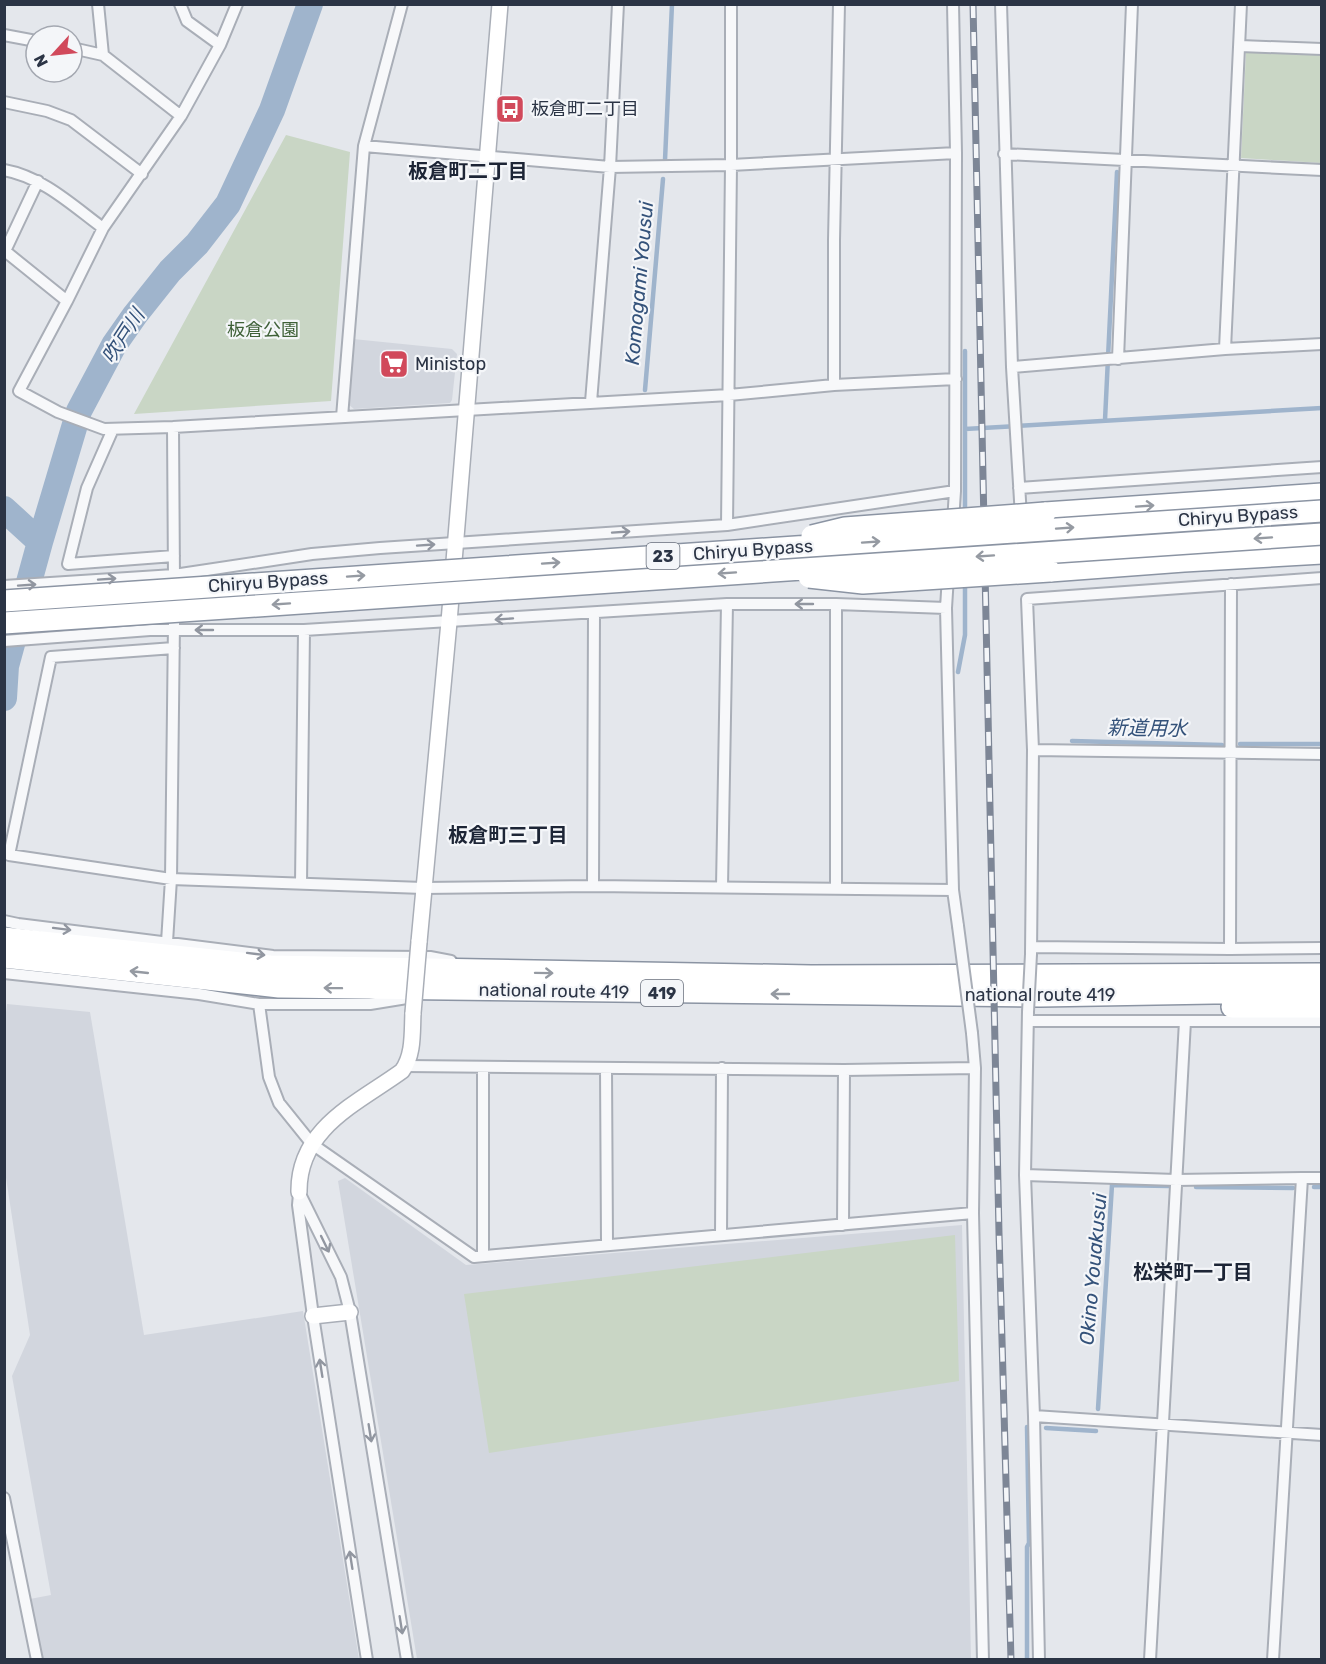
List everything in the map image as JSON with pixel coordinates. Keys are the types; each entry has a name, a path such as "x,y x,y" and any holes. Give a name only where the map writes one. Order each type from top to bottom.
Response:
{"highway":[{"path":"753,550 845,528 1322,494"},
{"name":"Chiryu Bypass","path":"4,601 1322,511"},
{"name":"Chiryu Bypass","path":"4,623 1322,534"},
{"path":"754,571 863,584 1322,553"},
{"name":"national route 419","path":"4,938 270,966 515,972 1040,996 1322,992"},
{"name":"national route 419","path":"4,957 279,987 467,990 1322,974"},
{"path":"810,985 929,963 1322,961"},
{"path":"810,985 899,1007 1322,1007"}],"street":[{"path":"98,4 103,55"},
{"path":"180,4 187,21 220,45"},
{"path":"237,4 220,45 181,116 103,228 19,391 58,412 109,429 172,427 729,395 834,385 956,379"},
{"path":"342,417 364,146 402,4"},
{"path":"367,1659 313,1316 298,1205 301,1165 307,1149 328,1123 402,1071 410,1056 423,888 456,543 465,409 500,4"},
{"path":"591,402 610,167 618,4"},
{"path":"727,525 731,4"},
{"path":"834,385 834,240 839,4"},
{"path":"953,4 956,153 955,491 946,608 953,891 975,1068 973,1213 983,1659"},
{"path":"1001,4 1012,368 1028,599 1033,750 1032,950 1028,1016 1025,1175 1034,1416 1039,1659"},
{"path":"1118,359 1132,4"},
{"path":"1225,349 1232,166 1242,4"},
{"path":"4,35 24,39"},
{"path":"1240,46 1322,50"},
{"path":"84,51 103,55 181,116"},
{"path":"4,102 47,111 71,120 142,174"},
{"path":"364,146 610,167 731,165 956,153"},
{"path":"1004,154 1125,162 1322,170"},
{"path":"4,170 17,172 38,181 103,228"},
{"path":"38,181 5,252 67,301"},
{"path":"1012,368 1225,349 1322,344"},
{"path":"167,942 171,879 174,648 172,427"},
{"path":"109,429 87,489 68,564 174,556"},
{"path":"1019,488 1322,467"},
{"path":"4,586 174,575 312,554 727,525 955,491"},
{"path":"1028,599 1322,578"},
{"path":"1230,949 1231,584"},
{"path":"4,641 174,630 304,630 727,604 837,604 946,608"},
{"path":"722,887 727,604"},
{"path":"836,889 837,604"},
{"path":"593,886 594,613"},
{"path":"301,883 304,630"},
{"path":"174,648 51,657 9,855 171,879 423,888 593,886 953,891"},
{"path":"1033,750 1322,754"},
{"path":"4,921 273,956 430,957 515,972"},
{"path":"1032,950 1322,948"},
{"path":"4,973 199,994 258,1004 370,1004 467,990"},
{"path":"258,1004 269,1077 279,1103 291,1120 312,1144 474,1257 973,1213"},
{"path":"1028,1016 1185,1021 1322,1021"},
{"path":"1150,1659 1185,1021"},
{"path":"406,1066 844,1070 975,1068"},
{"path":"483,1068 483,1256"},
{"path":"606,1068 607,1244"},
{"path":"721,1235 722,1068"},
{"path":"843,1225 844,1070"},
{"path":"1025,1175 1176,1180 1322,1178"},
{"path":"1273,1659 1302,1178"},
{"path":"299,1191 341,1277 350,1312 407,1659"},
{"path":"313,1316 350,1312"},
{"path":"1034,1416 1322,1435"},
{"path":"4,1498 37,1659"}],"shaded area":[{"path":"353,339 452,349 457,354 452,400 450,403 354,409 348,404"},
{"path":"7,1004 90,1012 144,1335 303,1311 359,1659 43,1659 30,1599 51,1595 12,1376 30,1335 5,1171 4,1030"},
{"path":"345,1178 466,1265 962,1225 971,1659 417,1659 338,1181"}],"green space":[{"path":"1246,52 1321,55 1321,163 1241,158"},
{"name":"板倉公園","path":"286,135 350,152 331,401 134,414"},
{"path":"955,1235 959,1381 489,1453 464,1294"}],"waterway":[{"name":"吹戸川","path":"4,698 6,666 79,411 114,345 135,315 170,271 197,244 228,204 272,110 310,4"},
{"name":"Komogami Yousui","path":"665,160 672,4"},
{"path":"1105,420 1117,172"},
{"name":"Komogami Yousui","path":"645,390 663,179"},
{"path":"965,351 965,513"},
{"path":"965,429 1322,408"},
{"path":"4,509 40,542"},
{"path":"958,672 965,635 965,582"},
{"name":"新道用水","path":"1072,741 1222,745"},
{"name":"新道用水","path":"1240,744 1322,744"},
{"name":"Okino Youakusui","path":"1098,1409 1112,1185 1169,1186"},
{"name":"Okino Youakusui","path":"1196,1187 1293,1188"},
{"name":"Okino Youakusui","path":"1314,1187 1322,1187"},
{"name":"Okino Youakusui","path":"1027,1427 1029,1543 1027,1547 1027,1660"},
{"name":"Okino Youakusui","path":"1046,1428 1096,1431"}],"railway":[{"path":"973,4 999,1233 1011,1660"}],"place":[{"name":"板倉町二丁目","path":"510,109"},
{"name":"Ministop","path":"394,364"}],"district":[{"name":"板倉町二丁目","path":"468,171"},
{"name":"板倉町三丁目","path":"508,835"},
{"name":"松栄町一丁目","path":"1193,1272"}]}
